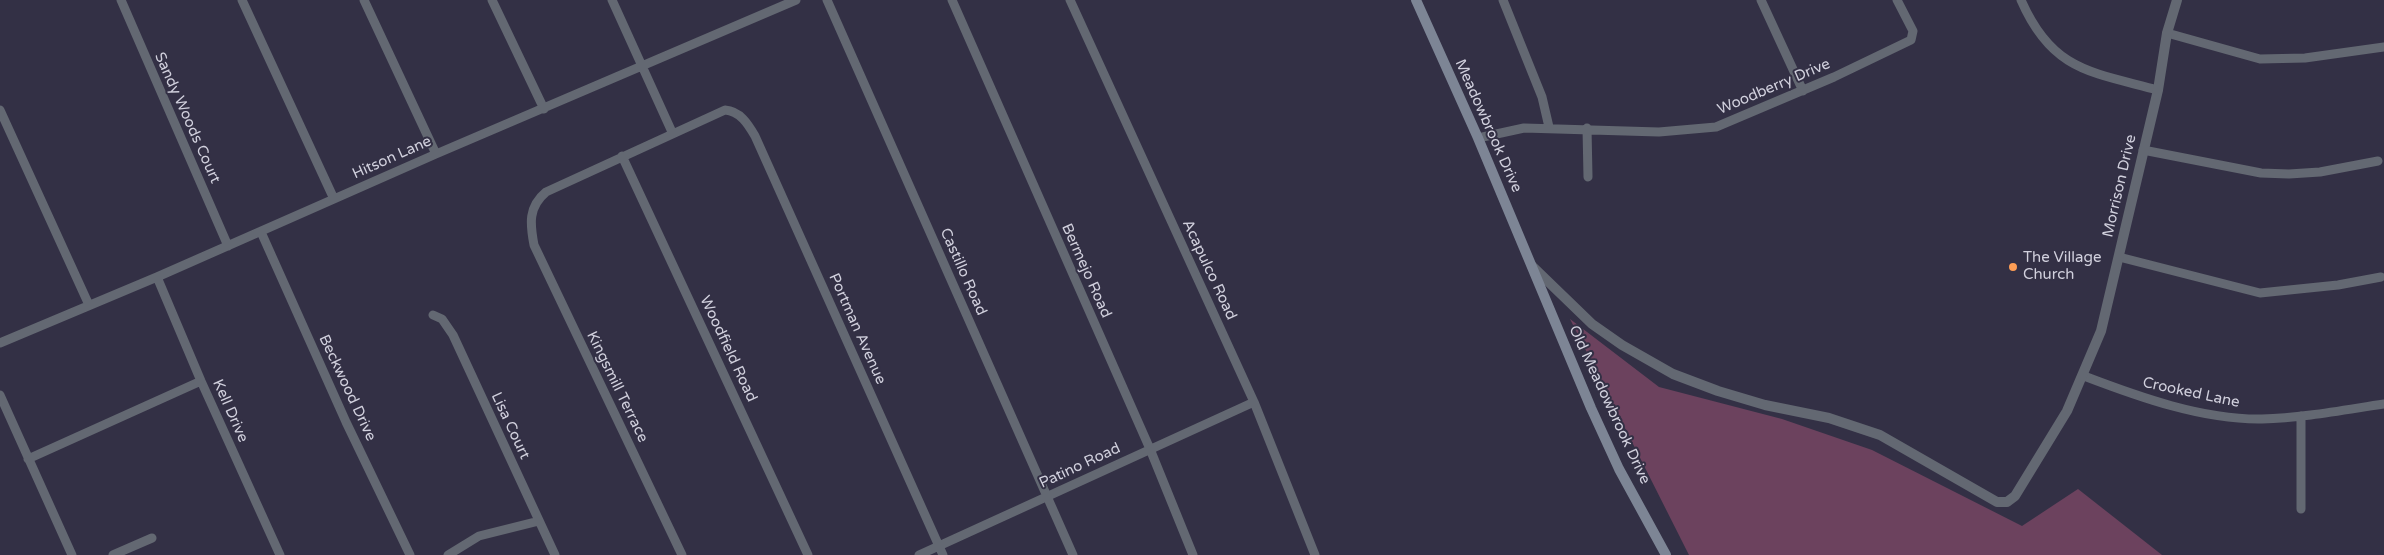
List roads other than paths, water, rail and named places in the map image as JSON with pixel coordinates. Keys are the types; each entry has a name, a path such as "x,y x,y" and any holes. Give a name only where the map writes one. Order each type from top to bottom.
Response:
{"main road":[{"name":"Meadowbrook Drive","path":"1416,0 1478,138 1531,265"},
{"name":"Old Meadowbrook Drive","path":"1531,265 1607,443 1666,555"}],"street":[{"name":"Sandy Woods Court","path":"120,0 228,246"},
{"path":"242,0 334,199"},
{"path":"364,0 436,154"},
{"path":"492,0 544,109"},
{"path":"612,0 672,132 622,156"},
{"name":"Hitson Lane","path":"0,343 157,277 436,154 796,0"},
{"name":"Castillo Road","path":"827,0 1048,496 1072,555"},
{"name":"Bermejo Road","path":"952,0 1150,449 1193,555"},
{"name":"Acapulco Road","path":"1070,0 1254,402 1315,555"},
{"path":"1503,0 1542,97 1549,127"},
{"path":"1761,0 1803,90"},
{"name":"Woodberry Drive","path":"1478,138 1524,128 1587,128 1659,132 1708,129 1733,122 1911,40 1912,31 1897,0"},
{"name":"Morrison Drive","path":"1531,265 1592,324 1622,345 1673,374 1765,405 1829,418 1880,435 1998,502 2005,503 2015,496 2040,458 2084,376 2101,331 2158,90 2167,33 2177,0"},
{"path":"2022,1 2036,31 2063,58 2085,70 2158,90"},
{"path":"2167,33 2260,59 2305,58 2384,47"},
{"path":"0,110 89,305"},
{"name":"Portman Avenue","path":"672,132 726,110 733,110 742,118 755,136 944,555"},
{"path":"1587,128 1588,177"},
{"path":"2143,150 2270,173 2320,172 2378,161"},
{"name":"Kingsmill Terrace","path":"622,156 546,192 534,204 531,214 531,230 534,245 682,555"},
{"name":"Woodfield Road","path":"622,156 808,555"},
{"name":"Beckwood Drive","path":"261,232 346,422 410,555"},
{"path":"2119,257 2260,293 2338,285 2381,277"},
{"name":"Kell Drive","path":"157,277 201,381 280,555"},
{"name":"Lisa Court","path":"434,315 442,319 453,335 555,555"},
{"name":"Crooked Lane","path":"2084,376 2165,404 2231,417 2261,419 2301,416 2384,404"},
{"path":"28,459 201,381"},
{"path":"0,395 72,555"},
{"name":"Patino Road","path":"919,555 1254,402"},
{"path":"2301,416 2301,510"},
{"path":"448,555 479,536 539,522"},
{"path":"114,555 152,538"}],"place":[{"name":"The Village Church","path":"2013,267"}]}
